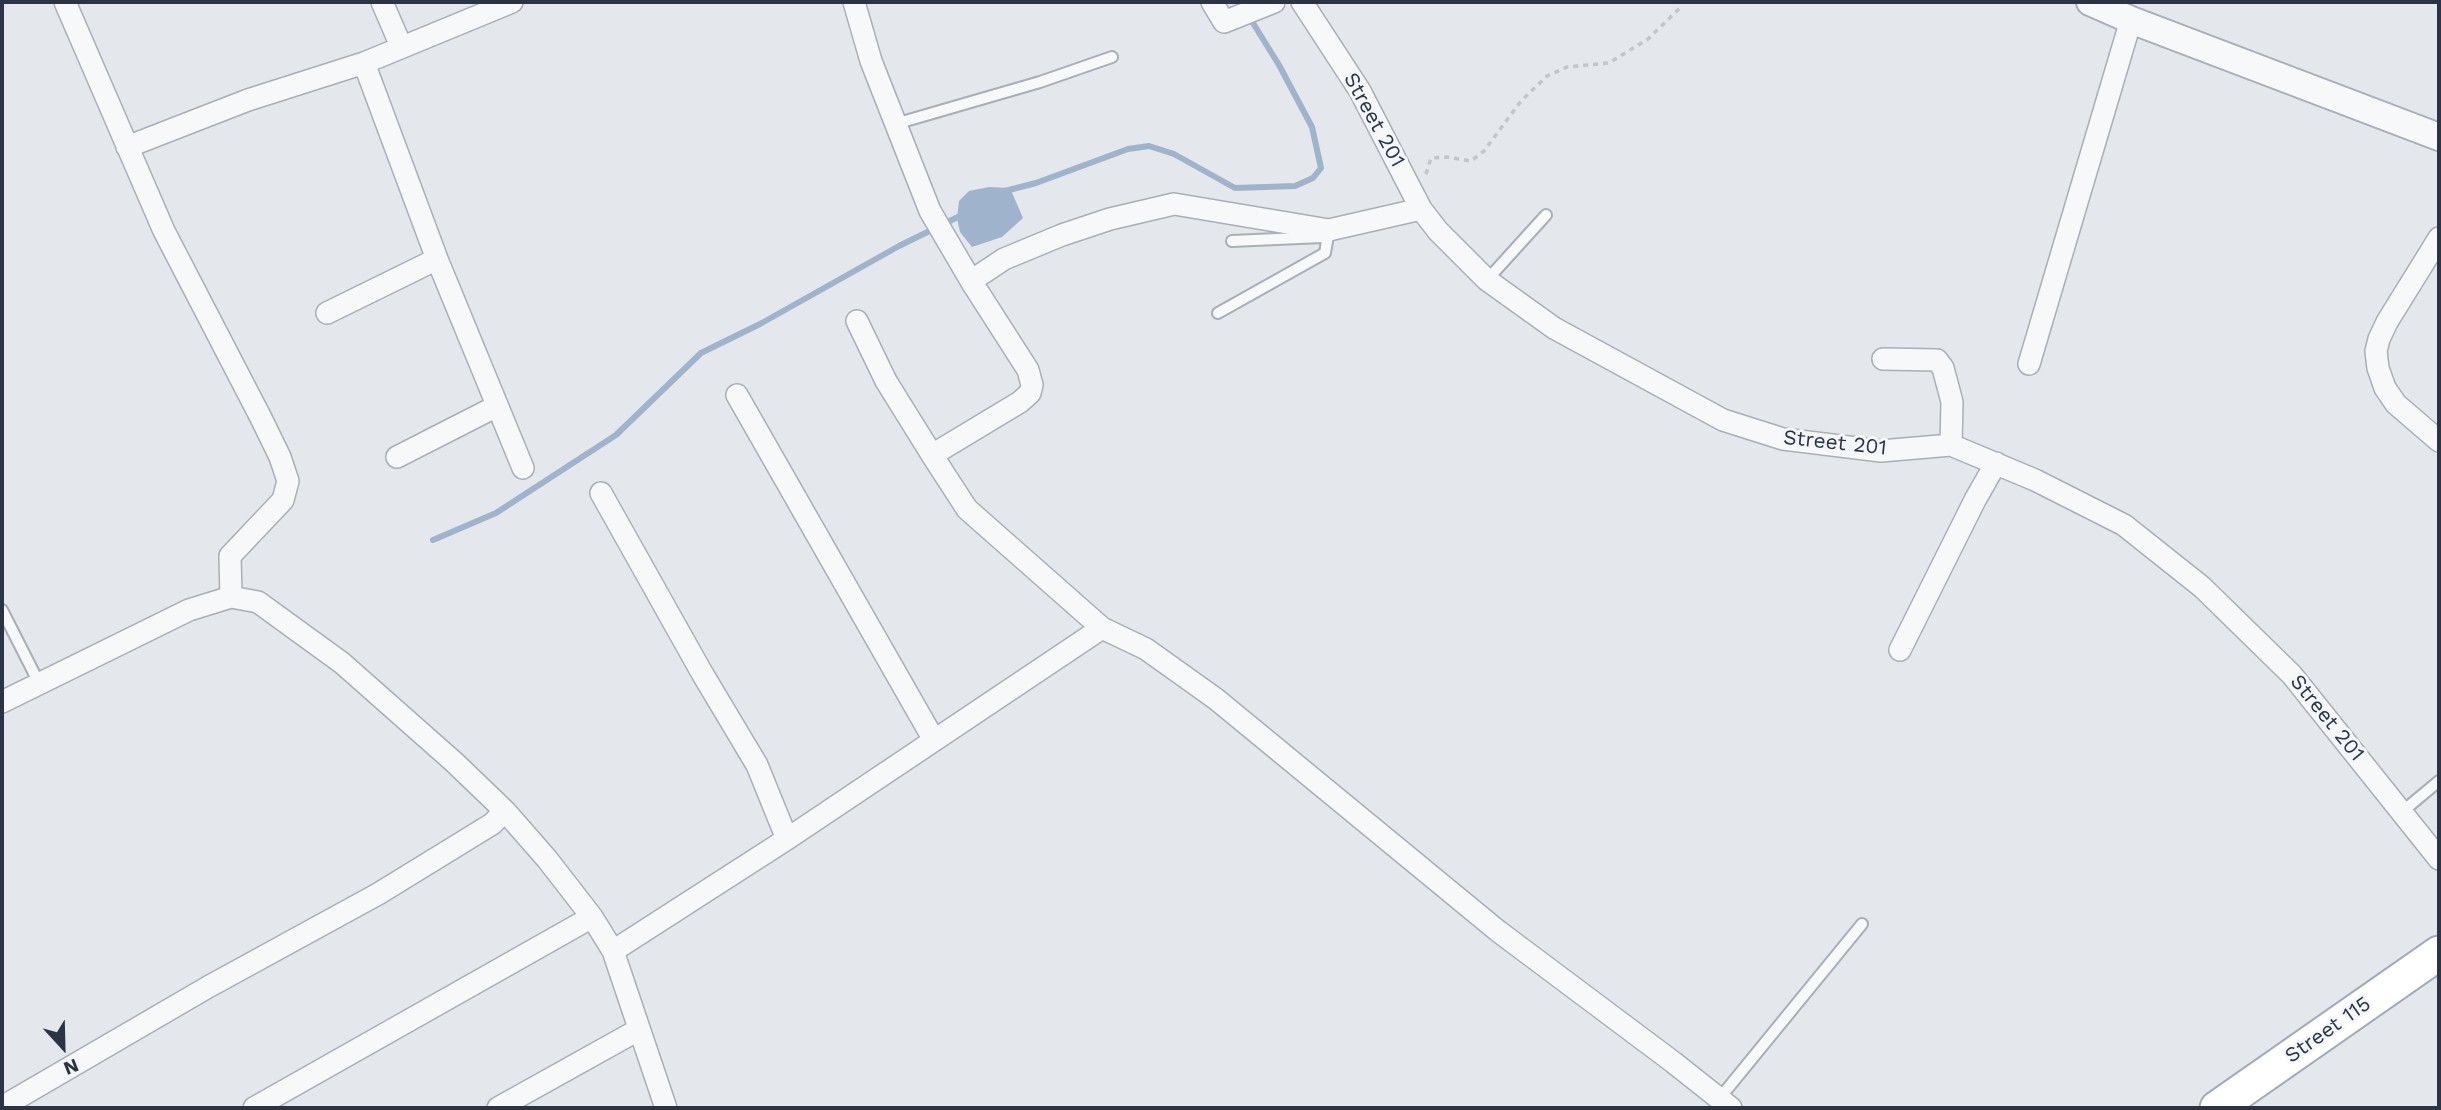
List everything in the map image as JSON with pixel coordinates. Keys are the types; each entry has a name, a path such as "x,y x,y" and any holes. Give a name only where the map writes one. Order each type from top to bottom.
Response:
{"main road":[{"name":"Street 115","path":"2217,1108 2439,953"}],"street":[{"path":"65,2 164,231 280,457 288,481 284,500 230,556 232,597"},
{"path":"382,2 401,46"},
{"path":"127,147 248,100 364,63 512,2"},
{"path":"854,2 871,61 932,215 1028,370 1032,386 1030,393 1020,402 932,455"},
{"path":"1212,2 1224,22 1274,2"},
{"name":"Street 201","path":"1302,2 1360,91 1418,202 1437,231 1488,281 1554,328 1723,420 1783,439 1881,451 1951,445 1996,463 2124,525 2202,587 2292,675 2439,859"},
{"path":"2092,2 2131,20 2439,137"},
{"path":"2029,364 2131,20"},
{"path":"364,63 437,258 523,468"},
{"path":"971,281 1004,259 1062,235 1110,219 1174,204 1329,234 1418,202"},
{"path":"2439,238 2387,323 2376,351 2385,388 2396,404 2439,441"},
{"path":"327,313 437,258"},
{"path":"857,321 886,381 967,509 1102,628 1146,649 1216,699 1498,931 1725,1104"},
{"path":"1883,359 1937,360 1943,368 1952,402 1951,445"},
{"path":"737,395 934,740"},
{"path":"397,457 496,406"},
{"path":"1900,650 1975,499 1996,463"},
{"path":"601,493 757,765 787,839"},
{"path":"2,702 188,610 232,597 258,602 342,663 454,762 505,811 547,859 592,917 613,951 666,1108"},
{"path":"613,951 787,839 1102,628"},
{"path":"2,1107 208,987 379,894 492,824 505,811"},
{"path":"254,1108 592,917"},
{"path":"498,1108 638,1030"}],"lane":[{"path":"895,124 1040,82 1112,57"},
{"path":"1488,281 1546,215"},
{"path":"1218,313 1316,260 1325,253 1329,234 1232,241"},
{"path":"2,610 39,683"},
{"path":"2403,811 2439,781"},
{"path":"1725,1104 1862,924"}],"path":[{"path":"1418,202 1431,158 1447,157 1471,161 1484,151 1521,101 1546,76 1567,67 1609,63 1648,39 1681,7"}],"water":[{"path":"989,187 1010,188 1023,218 1002,237 972,247 960,232 957,218 959,201 969,191"}],"waterway":[{"path":"1005,191 1036,183 1128,149 1149,146 1174,154 1235,188 1295,186 1313,178 1321,168 1312,127 1279,65 1240,2"},
{"path":"433,540 496,513 616,435 701,353 962,215"}]}
